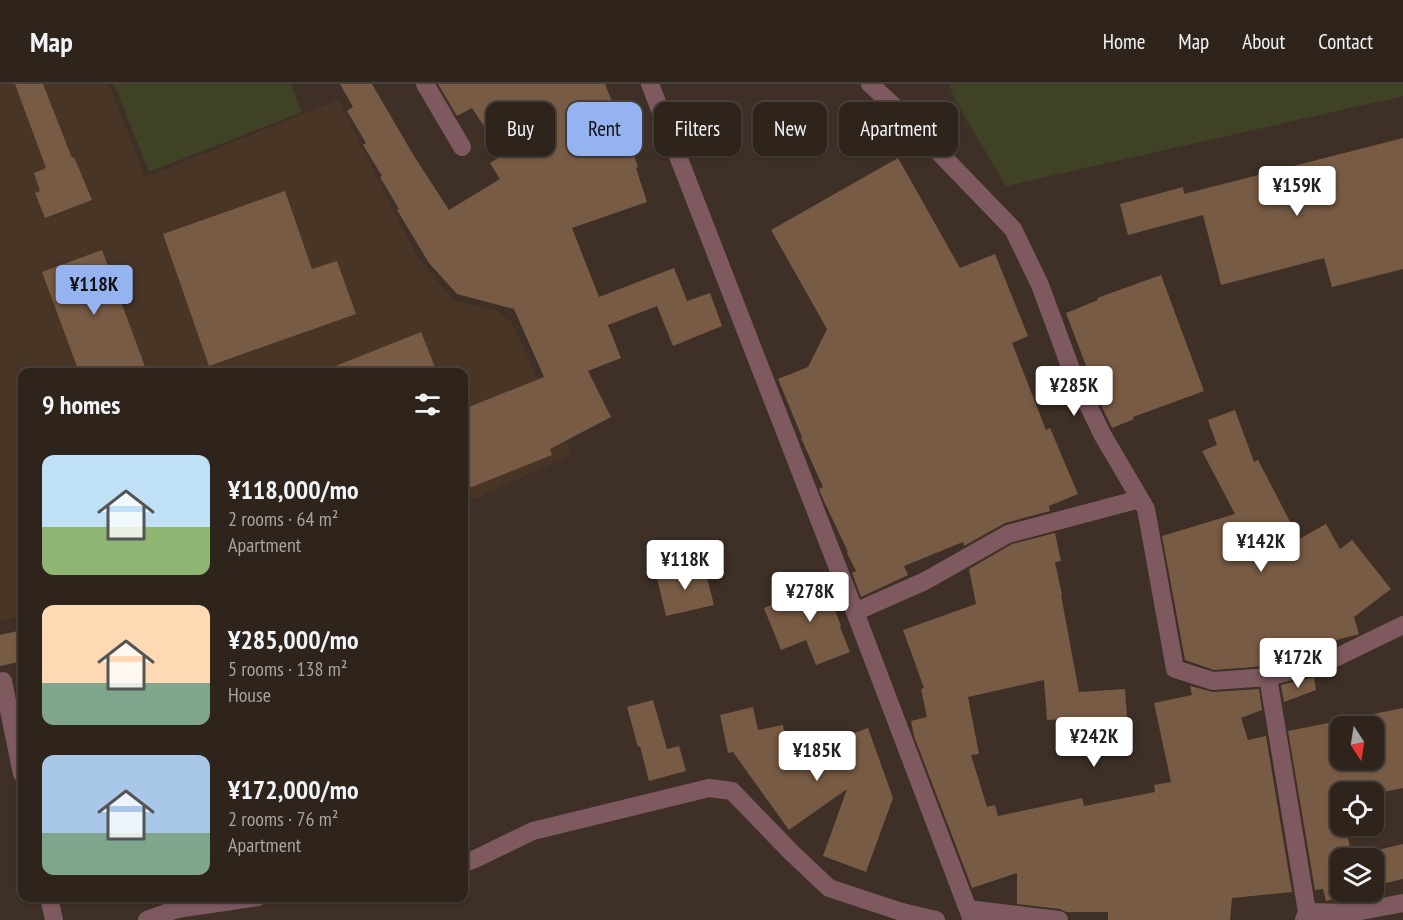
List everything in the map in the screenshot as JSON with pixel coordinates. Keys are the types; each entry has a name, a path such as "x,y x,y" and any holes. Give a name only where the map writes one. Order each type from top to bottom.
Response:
{"street":[{"path":"425,84 462,147"},
{"path":"650,84 970,914 1059,920"},
{"path":"870,84 1013,229 1040,285 1071,369 1102,434 1146,509 1175,669 1214,681 1268,677 1329,661 1403,625"},
{"path":"855,612 925,581 1008,534 1140,499"},
{"path":"1268,677 1306,916 1350,913 1403,903"},
{"path":"0,681 3,681 18,754"},
{"path":"468,862 533,831 709,788 732,790 829,888 902,912 936,920"},
{"path":"50,902 54,920"},
{"path":"147,920 177,909 224,902"}],"shaded area":[{"path":"0,84 109,84 145,177 338,100 416,255 453,300 498,311 512,323 572,454 468,502 468,368 18,368 18,617 0,621"}],"green space":[{"path":"114,84 291,84 302,112 149,172"},
{"path":"949,84 1403,84 1403,96 1006,186 954,98"}],"building":[{"path":"15,84 43,84 72,158 74,157 92,200 45,218 35,193 40,191 34,173 46,168"},
{"path":"340,84 372,84 449,210 500,179 490,163 501,156 555,156 555,102 486,102 486,129 472,108 457,116 438,84 605,84 612,102 567,102 567,156 634,156 647,202 572,228 599,297 674,268 687,301 710,293 722,326 673,346 657,306 608,325 621,358 588,371 611,417 550,449 552,455 468,488 468,407 544,377 514,309 457,294 429,263 397,210 399,209 380,177 382,176 363,145 366,143 347,111 353,107"},
{"path":"1403,138 1403,269 1332,287 1324,258 1221,285 1203,215 1128,235 1120,204 1183,187 1184,194"},
{"path":"898,158 960,268 995,254 1028,336 1012,343 1046,430 1050,428 1078,494 1049,506 1050,511 1005,523 964,546 963,542 904,566 908,575 861,597 852,573 856,571 823,499 819,489 823,487 778,379 808,367 827,329 771,230"},
{"path":"285,191 312,269 337,261 356,314 209,366 163,234"},
{"path":"102,250 146,368 78,368 42,272"},
{"path":"1161,275 1204,391 1133,417 1134,419 1112,428 1066,313 1098,300 1097,298"},
{"path":"421,332 435,368 331,368"},
{"path":"1235,410 1254,462 1258,460 1299,539 1326,524 1340,549 1352,540 1391,589 1354,617 1359,634 1308,647 1310,654 1266,666 1214,670 1185,660 1162,536 1235,514 1202,451 1217,445 1208,420"},
{"path":"1055,533 1061,561 1055,562 1079,692 1125,689 1127,718 1080,721 1080,718 1047,720 1044,680 968,697 979,754 971,755 987,807 995,805 998,816 1082,798 1084,806 1155,792 1154,785 1171,782 1154,703 1192,695 1190,686 1213,692 1259,689 1262,710 1241,718 1248,740 1266,736 1292,892 1232,898 1230,920 1108,920 1108,912 1066,912 1060,909 1017,904 1017,873 972,888 914,736 911,721 927,717 921,689 924,688 903,630 976,604 969,569 1012,544"},
{"path":"704,566 714,605 666,616 657,578"},
{"path":"831,581 841,607 835,610 850,652 816,665 806,640 781,650 764,608"},
{"path":"18,631 18,662 0,666 0,635"},
{"path":"1314,677 1316,690 1284,702 1281,685"},
{"path":"653,700 667,749 679,746 686,771 649,781 627,707"},
{"path":"753,707 758,730 783,725 786,745 804,733 814,747 868,728 893,798 866,872 823,856 847,789 789,830 733,752 728,753 720,715"},
{"path":"1403,708 1403,788 1384,792 1384,782 1330,782 1330,836 1347,836 1350,848 1330,848 1330,900 1326,901 1323,889 1315,890 1288,731 1330,723 1330,770 1384,770 1384,716 1363,716"},
{"path":"1403,844 1403,879 1384,884 1384,848"}]}
